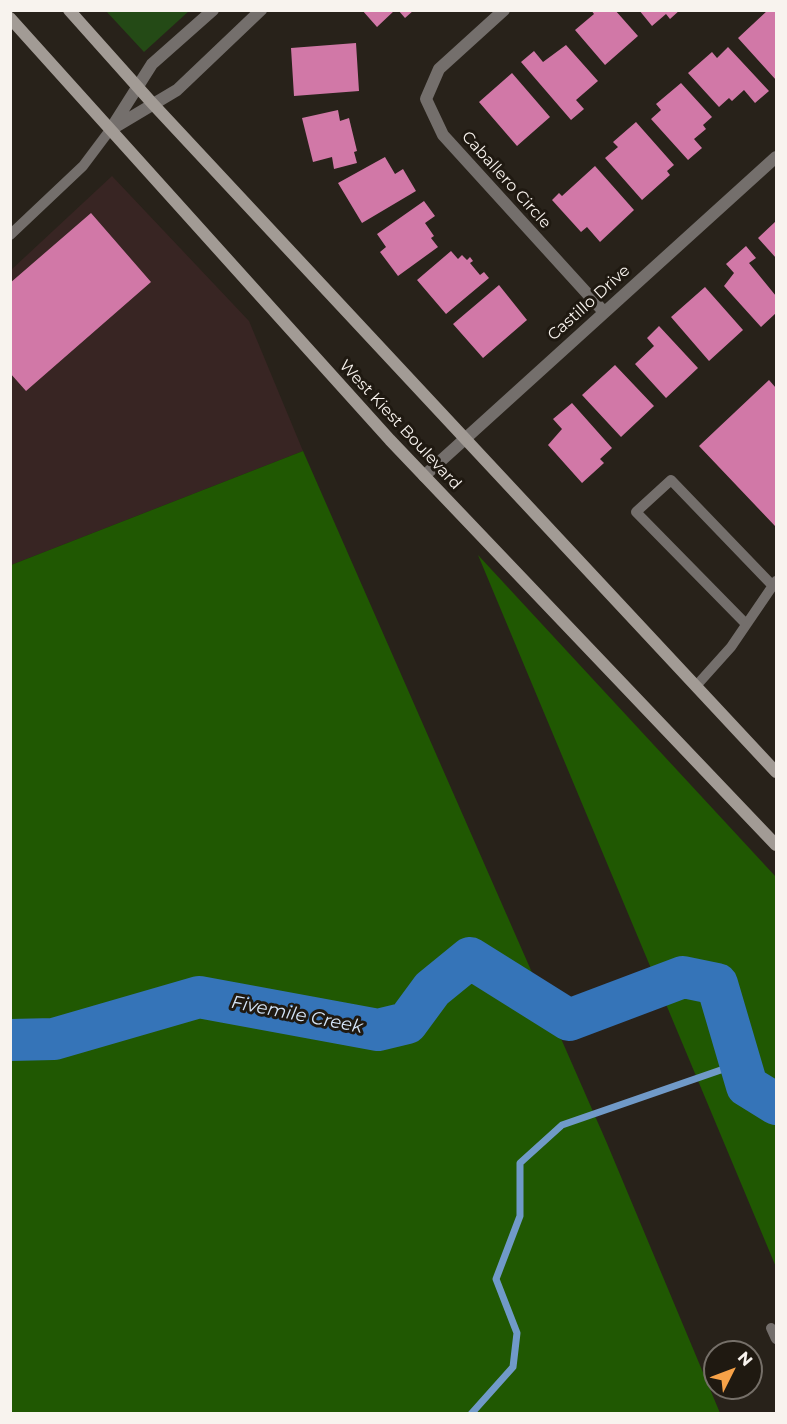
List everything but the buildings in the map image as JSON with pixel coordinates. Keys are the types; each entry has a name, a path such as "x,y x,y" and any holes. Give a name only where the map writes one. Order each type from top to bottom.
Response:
{"main road":[{"path":"69,10 138,88 777,772"},
{"name":"West Kiest Boulevard","path":"10,18 424,476 774,837"}],"street":[{"path":"111,130 152,64 213,10"},
{"path":"111,130 152,103 177,90 261,10"},
{"name":"Caballero Circle","path":"504,10 439,69 426,99 443,135 604,312"},
{"name":"Castillo Drive","path":"424,476 777,157"}],"lane":[{"path":"10,235 83,166 111,130"},
{"path":"696,686 731,647 774,583 671,480 636,512 746,624"},
{"path":"771,1328 777,1339"}],"shaded area":[{"path":"112,176 249,321 303,451 11,565 11,270"}],"green space":[{"path":"106,11 189,11 144,52"},
{"path":"303,451 606,1141 703,1372 703,1400 715,1400 720,1413 11,1413 11,565"},
{"path":"478,555 776,877 776,1267"}],"waterway":[{"name":"Fivemile Creek","path":"10,1040 54,1039 199,997 378,1030 407,1023 432,989 470,958 569,1020 683,977 717,984 747,1086 776,1104"},
{"path":"471,1414 513,1367 517,1333 496,1279 520,1216 520,1163 562,1125 741,1063"}]}
